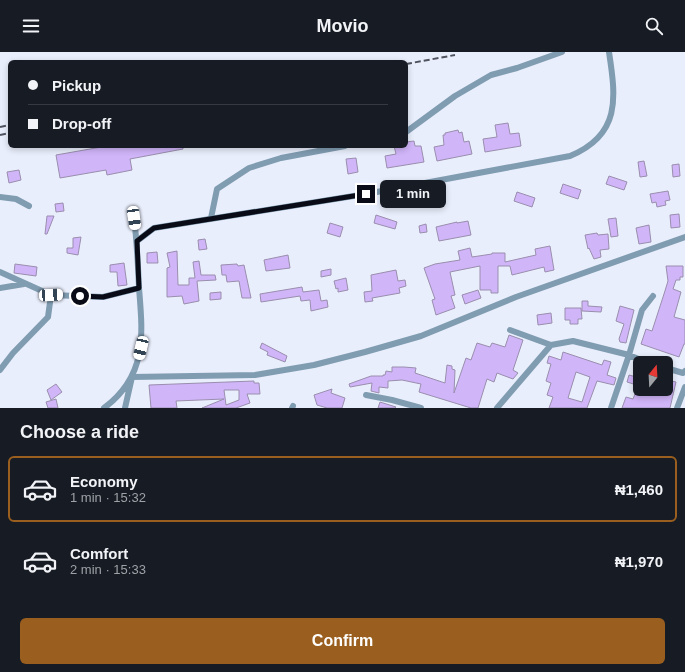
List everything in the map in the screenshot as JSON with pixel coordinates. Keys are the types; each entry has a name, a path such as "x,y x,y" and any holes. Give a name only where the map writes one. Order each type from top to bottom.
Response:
{"street":[{"path":"408,130 454,96 491,75 517,68 562,52"},
{"path":"137,241 154,228 366,194 570,156 583,150 595,141 604,129 611,115 615,90 609,52"},
{"path":"211,218 217,189 249,168 281,158 334,148"},
{"path":"0,197 16,199 29,206"},
{"path":"125,408 132,377 139,358 142,338 137,241 134,218"},
{"path":"132,377 255,375 314,365 421,336 516,297 685,238"},
{"path":"0,272 51,295 103,297 139,288"},
{"path":"0,288 24,284"},
{"path":"0,370 13,353 48,317 51,295"},
{"path":"611,408 642,310 653,296"},
{"path":"510,330 551,345 573,341 633,357"},
{"path":"497,408 551,345"},
{"path":"673,370 683,373 685,371"},
{"path":"104,408 120,393 132,377"},
{"path":"677,408 685,387"},
{"path":"366,395 421,408"}],"building":[{"path":"508,123 510,134 519,133 521,146 485,152 483,139 497,137 495,125"},
{"path":"458,130 459,133 462,132 464,142 469,141 472,154 437,161 434,147 444,145 443,135 445,135 445,133"},
{"path":"414,141 415,146 421,146 424,162 387,168 385,156 396,154 394,148 408,148 408,142"},
{"path":"96,148 183,148 130,159 132,170 107,175 106,170 60,178 56,155"},
{"path":"356,158 358,172 348,174 346,159"},
{"path":"644,161 647,176 640,177 638,162"},
{"path":"679,164 680,176 673,177 672,165"},
{"path":"19,170 21,180 9,183 7,172"},
{"path":"609,176 627,182 624,190 606,184"},
{"path":"563,184 581,190 578,199 560,193"},
{"path":"668,191 670,200 665,201 666,205 657,207 656,202 652,203 650,194"},
{"path":"517,192 535,198 532,207 514,201"},
{"path":"63,203 64,211 56,212 55,204"},
{"path":"679,214 680,227 671,228 670,215"},
{"path":"376,215 397,222 395,229 374,223"},
{"path":"47,216 54,216 47,234 45,234"},
{"path":"616,218 618,236 611,237 608,219"},
{"path":"468,221 471,235 439,241 436,227"},
{"path":"330,223 343,227 340,237 327,233"},
{"path":"426,224 427,232 420,233 419,226"},
{"path":"649,225 651,242 639,244 636,228"},
{"path":"597,233 598,235 608,234 609,249 600,250 601,257 594,259 589,248 588,249 585,235"},
{"path":"81,237 78,255 67,253 67,248 73,248 73,238"},
{"path":"205,239 207,249 199,250 198,240"},
{"path":"550,246 554,270 545,272 544,267 512,275 510,266 498,266 498,293 491,293 491,290 480,290 480,266 450,272 455,295 451,296 455,308 436,315 432,300 435,299 424,268 435,264 460,260 458,251 470,248 472,257 492,253 505,253 505,262 536,255 535,249"},
{"path":"177,251 178,285 189,285 189,278 195,278 193,262 199,261 201,275 215,275 216,280 197,281 199,301 184,304 182,296 167,297 167,268 170,267 167,253"},
{"path":"157,252 158,263 147,263 147,253"},
{"path":"288,255 290,268 266,271 264,260"},
{"path":"124,263 127,285 118,286 117,272 110,272 110,265"},
{"path":"15,264 37,267 36,276 14,273"},
{"path":"237,264 238,266 244,265 251,298 242,298 239,281 227,282 226,275 222,275 221,265"},
{"path":"666,266 683,266 683,277 680,277 680,280 676,280 673,289 681,292 674,317 685,320 685,344 679,357 641,344 646,329 652,331 664,294 668,281"},
{"path":"331,269 331,275 321,277 321,271"},
{"path":"396,270 398,281 405,280 406,286 399,288 400,293 372,298 373,301 365,302 364,292 372,291 371,275"},
{"path":"346,278 348,290 338,292 338,288 336,289 334,281"},
{"path":"302,287 303,292 319,290 321,301 327,300 328,307 311,311 310,300 301,301 300,296 261,302 260,294"},
{"path":"478,290 481,298 465,304 462,295"},
{"path":"221,292 221,299 210,300 210,293"},
{"path":"582,301 588,301 588,306 602,307 601,312 582,311"},
{"path":"620,306 634,310 626,343 620,342 619,339 624,324 616,321"},
{"path":"565,308 581,308 582,319 578,319 578,324 570,324 570,320 565,320"},
{"path":"551,313 552,323 538,325 537,315"},
{"path":"509,335 523,340 513,370 518,373 513,379 497,373 494,382 487,379 478,408 471,408 419,392 421,384 402,380 388,381 388,388 379,387 379,393 371,391 372,383 350,387 349,384 371,376 383,376 385,375 386,371 392,372 392,367 416,368 415,373 445,383 447,365 452,366 452,369 455,370 454,393 466,358 471,360 477,343 490,347 492,343 505,347"},
{"path":"262,343 287,356 285,362 267,355 268,352 260,348"},
{"path":"563,352 602,365 604,360 611,362 607,375 616,378 614,385 597,381 587,408 549,408 553,397 547,395 551,383 546,381 551,364 547,363 549,356 561,360","holes":["576,372 590,377 582,402 568,398"]},
{"path":"629,375 633,376 633,384 627,382"},
{"path":"254,381 254,383 259,383 260,394 247,394 250,403 236,408 202,408 224,399 176,401 177,408 151,408 149,385","holes":["224,390 239,390 239,400 226,405"]},
{"path":"673,381 676,382 673,395"},
{"path":"56,384 62,392 51,400 47,390"},
{"path":"332,389 331,393 345,398 342,408 327,408 317,405 314,395"},
{"path":"634,396 673,396 670,408 622,408 626,397 633,399"},
{"path":"56,399 58,408 48,408 46,402"},
{"path":"380,402 396,407 378,408"}],"railway":[{"path":"408,64 455,55"},
{"path":"0,127 8,125"},
{"path":"0,135 8,133"}],"route":[{"path":"80,296 103,297 117,292 139,288 137,241 154,228 189,221 366,194"}]}
